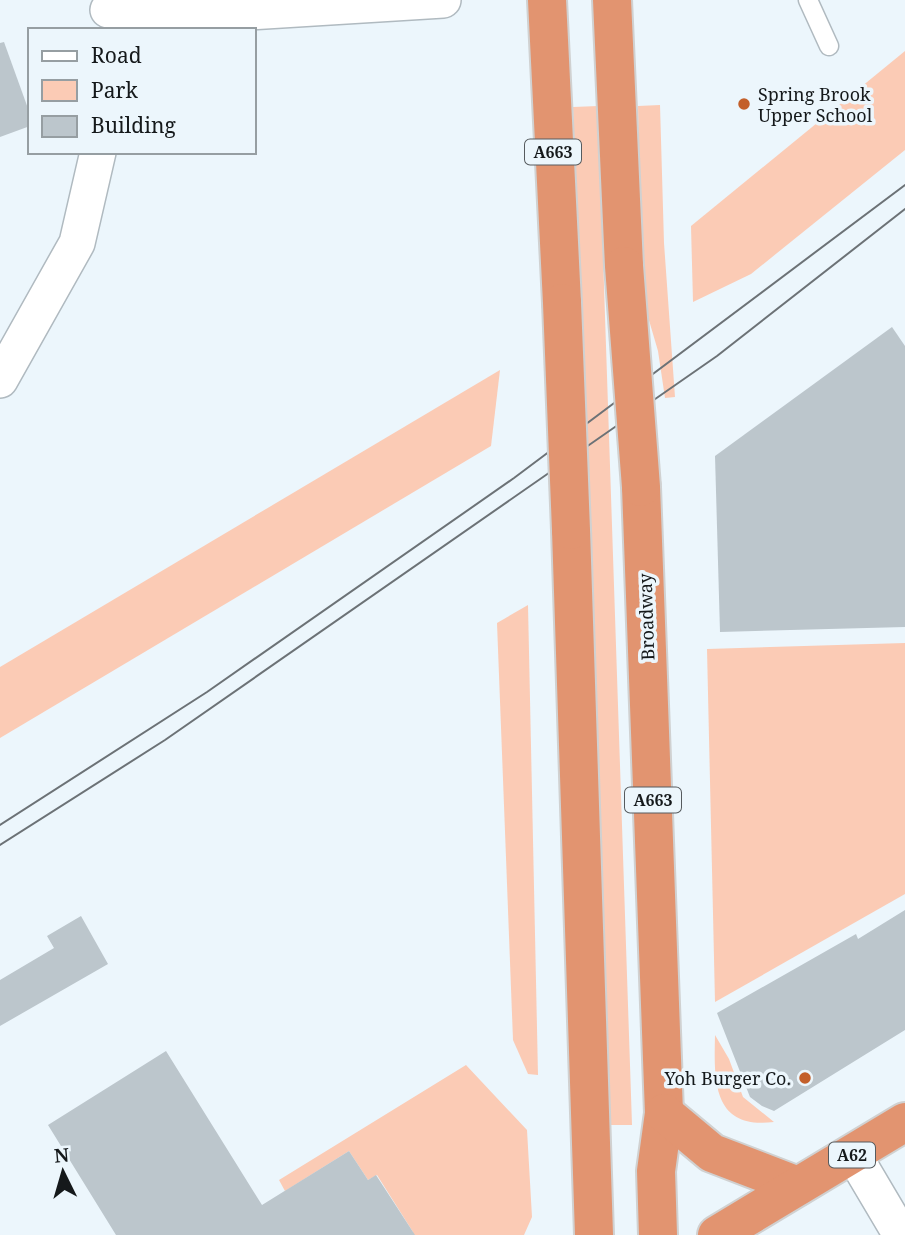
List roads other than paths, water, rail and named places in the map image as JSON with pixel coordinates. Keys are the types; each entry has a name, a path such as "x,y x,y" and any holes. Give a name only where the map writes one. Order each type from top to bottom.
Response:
{"highway":[{"name":"A663","path":"547,0 571,530 594,1235"},
{"name":"Broadway","path":"612,0 624,266 641,487 664,1113 656,1171 658,1235"},
{"path":"664,1113 712,1153 798,1186"},
{"name":"A62","path":"717,1235 905,1122"}],"street":[{"path":"107,13 232,13 443,0"},
{"path":"0,379 77,243 98,154"},
{"path":"853,1154 901,1235"}],"lane":[{"path":"808,0 829,46"}],"tram line":[{"path":"0,825 207,692 514,478 905,185"},
{"path":"0,845 165,740 717,356 905,209"}],"place":[{"name":"Spring Brook Upper School","path":"744,104"},
{"name":"Yoh Burger Co.","path":"805,1078"}]}
